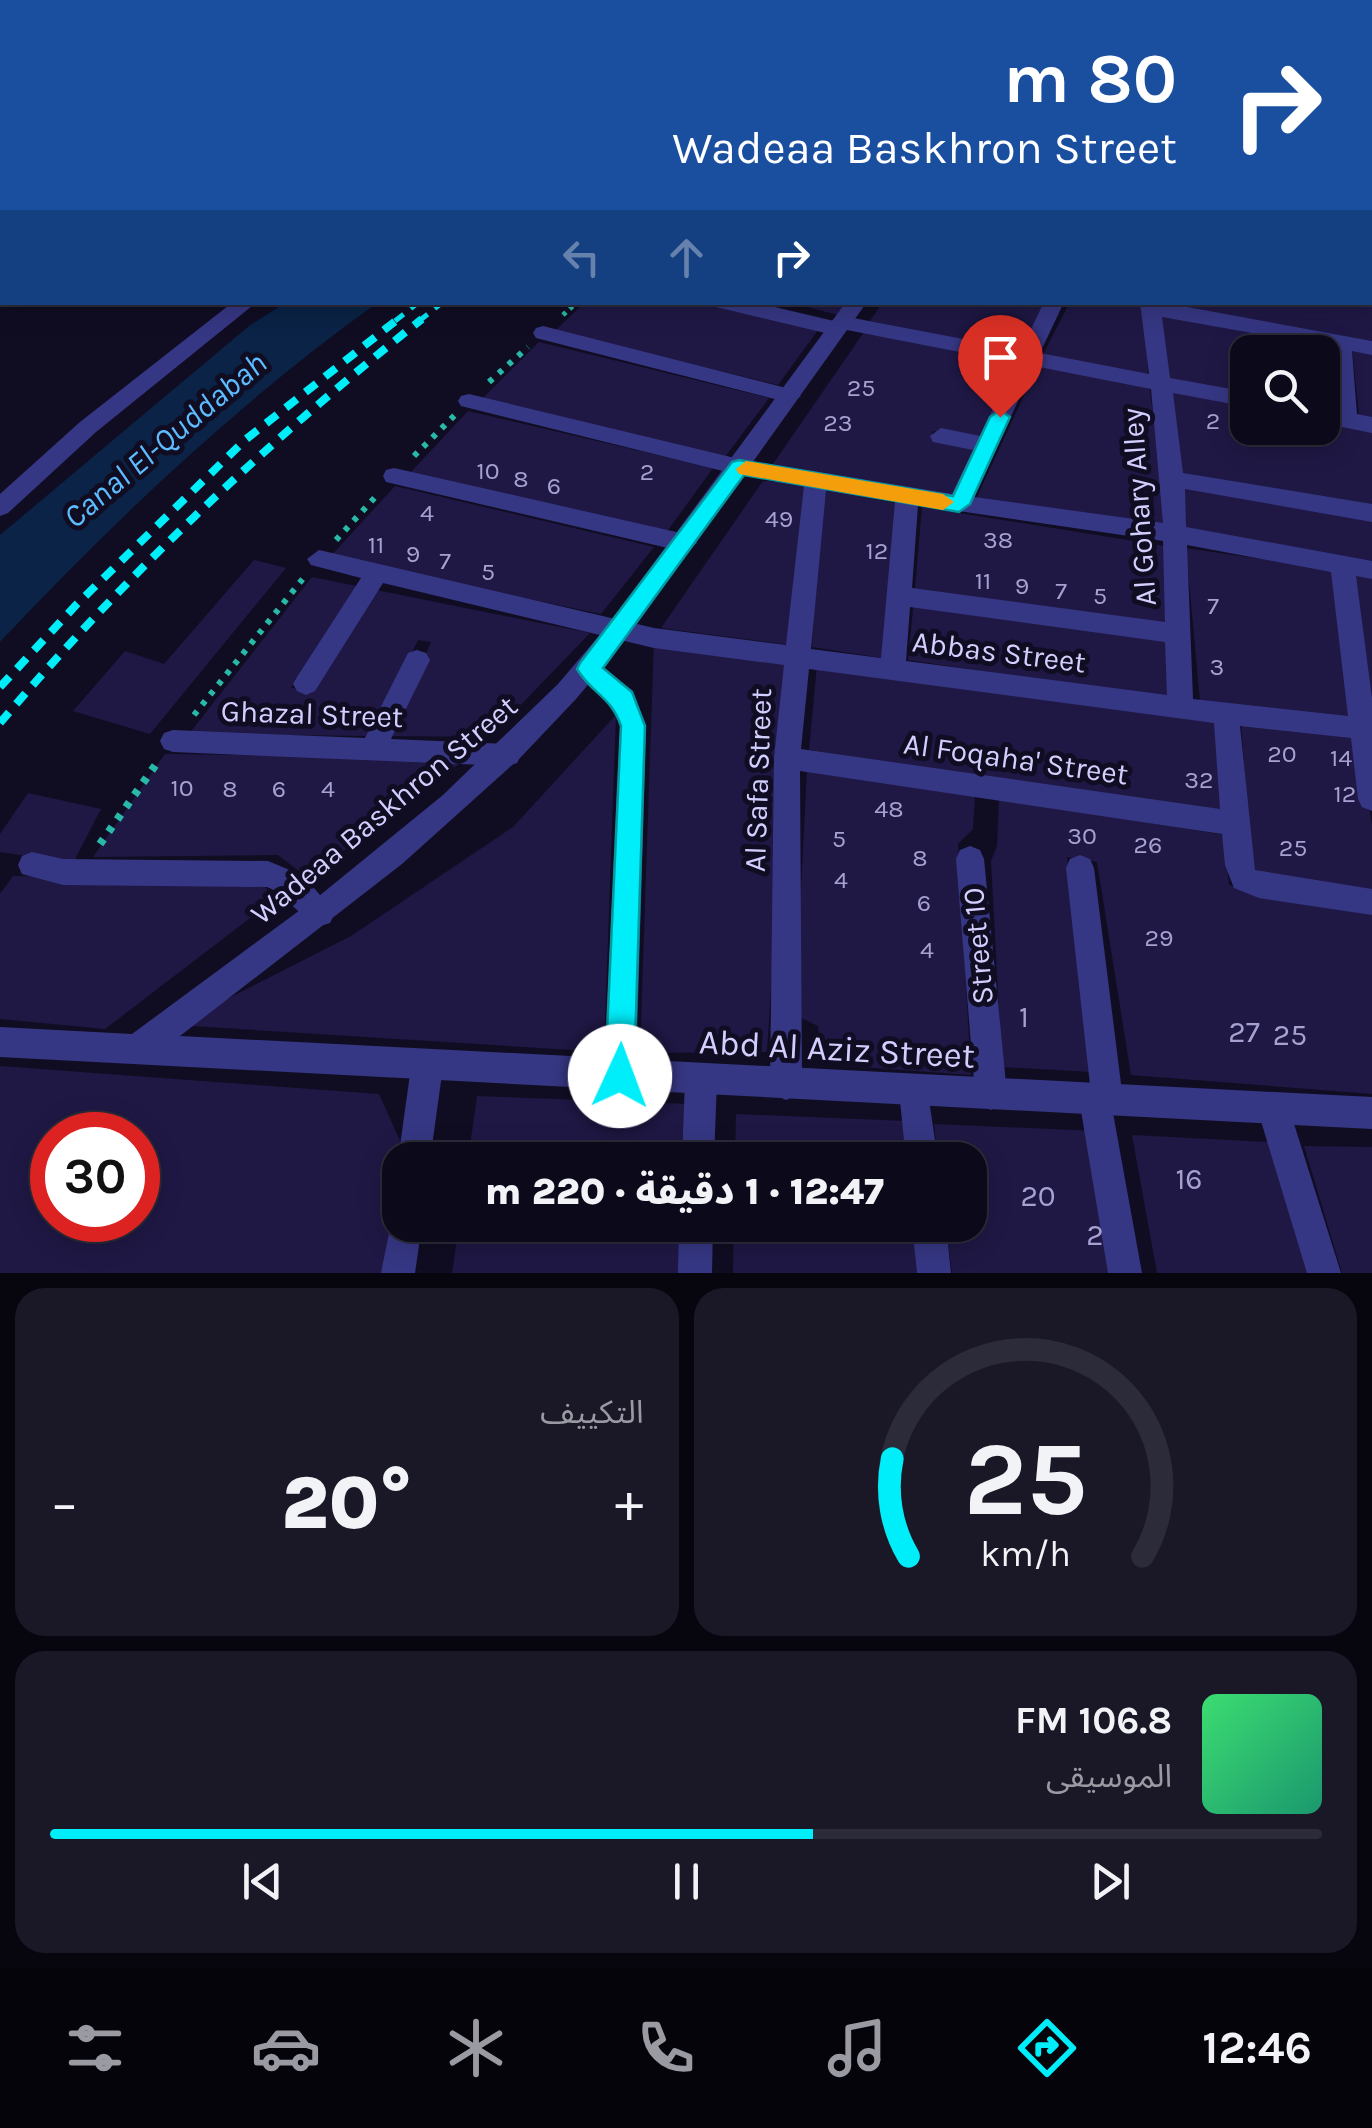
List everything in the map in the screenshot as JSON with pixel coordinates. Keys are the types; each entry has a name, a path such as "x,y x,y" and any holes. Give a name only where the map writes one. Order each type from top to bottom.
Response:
{"street":[{"path":"0,507 144,380 243,305"},
{"path":"747,305 846,318 1026,360 1230,397"},
{"path":"959,504 1053,305"},
{"path":"1150,305 1304,335"},
{"name":"Al Gohary Alley","path":"1150,305 1173,479 1180,708"},
{"name":"Wadeaa Baskhron Street","path":"137,1049 320,913 508,754 618,631 846,318"},
{"path":"543,334 790,396"},
{"path":"1346,420 1340,342 1372,348"},
{"path":"468,401 739,467 959,504 1175,534 1372,570"},
{"path":"1340,419 1372,425"},
{"path":"941,436 987,445"},
{"path":"394,476 684,544"},
{"path":"1173,479 1372,514"},
{"name":"Al Safa Street","path":"786,1084 787,758 816,481"},
{"path":"893,671 907,496"},
{"name":"Abbas Street","path":"319,559 618,631 893,671 1366,728"},
{"path":"1342,564 1366,728 1372,800"},
{"path":"306,684 377,573"},
{"path":"899,596 1178,634"},
{"path":"373,749 417,660"},
{"path":"588,669 623,698 633,726 620,1076"},
{"path":"1226,714 1240,872 1251,883 1372,902"},
{"name":"Ghazal Street","path":"172,741 508,754"},
{"name":"Al Foqaha' Street","path":"787,758 1236,824"},
{"name":"Street 10","path":"970,858 991,1094"},
{"path":"32,865 62,872 268,874 294,885 320,913"},
{"path":"1080,868 1101,1100 1125,1273"},
{"name":"Abd Al Aziz Street","path":"0,1042 1372,1113"},
{"path":"417,1142 427,1067"},
{"path":"699,1142 701,1080"},
{"path":"915,1091 920,1142"},
{"path":"1273,1108 1324,1273"},
{"path":"398,1273 403,1242"},
{"path":"695,1273 696,1242"},
{"path":"931,1242 934,1273"}],"water":[{"name":"Canal El-Quddabah","path":"282,305 374,305 276,380 181,463 0,642 0,535 249,326"}],"building":[{"path":"582,305 734,305 821,326 778,385 555,331"},
{"path":"800,305 844,305 838,315"},
{"path":"881,305 1048,305 1024,352 870,321"},
{"path":"1068,305 1144,305 1148,374 1042,356"},
{"path":"1174,305 1372,305 1372,341"},
{"path":"1157,313 1275,335 1230,335 1230,390 1164,377"},
{"path":"864,332 1018,365 983,439 933,431 931,437 979,448 955,499 771,467"},
{"path":"539,342 769,398 725,457 483,398"},
{"path":"1352,348 1372,352 1372,418 1359,415"},
{"path":"1038,365 1149,383 1168,529 975,501"},
{"path":"1163,385 1230,398 1230,445 1340,445 1340,421 1372,427 1372,506 1182,474"},
{"path":"468,411 713,468 666,533 410,473"},
{"path":"763,481 805,482 790,645 661,628"},
{"path":"1176,482 1372,516 1372,564 1183,532"},
{"path":"395,486 654,547 601,614 330,557"},
{"path":"821,488 900,504 889,659 812,647"},
{"path":"922,507 1165,546 1171,627 915,589"},
{"path":"1186,548 1333,570 1357,721 1200,701"},
{"path":"254,560 286,568 150,734 73,711 125,651 164,664"},
{"path":"1347,573 1372,577 1372,708"},
{"path":"312,577 361,587 291,688 315,690 376,590 590,633 490,737 391,736 431,642 418,640 371,736 189,734"},
{"path":"914,600 1170,635 1173,699 908,660"},
{"path":"654,639 791,663 767,1052 640,1053"},
{"path":"817,665 1220,718 1226,815 809,750"},
{"path":"616,715 604,1052 176,1025 351,936 513,827"},
{"path":"1241,723 1358,739 1372,825 1372,892 1252,870"},
{"path":"165,754 467,758 308,878 278,855 93,857"},
{"path":"807,768 975,795 973,829 958,844 971,1075 821,1064 818,1026 795,1015"},
{"path":"28,793 101,809 73,863 0,852 0,834"},
{"path":"999,798 1224,835 1229,885 1372,913 1372,1094 1131,1075 1097,862 1067,857 1091,1072 1002,1067 991,861 997,846"},
{"path":"13,876 259,880 275,899 105,1029 0,1019 0,894"},
{"path":"0,1066 379,1094 401,1142 382,1142 382,1242 390,1242 386,1273 0,1273"},
{"path":"477,1096 691,1104 690,1142 471,1142"},
{"path":"736,1114 905,1121 907,1142 735,1142"},
{"path":"934,1124 1096,1131 1121,1273 952,1273 948,1242 987,1242 987,1142 936,1142"},
{"path":"1132,1135 1268,1142 1309,1273 1157,1273"},
{"path":"1304,1146 1372,1147 1372,1273 1342,1273"},
{"path":"457,1242 687,1242 686,1273 452,1273"},
{"path":"734,1242 914,1242 917,1273 733,1273"}],"railway":[{"path":"395,321 415,305"},
{"path":"419,321 439,305"},
{"path":"0,687 76,605 245,440 398,319"},
{"path":"0,723 98,614 201,510 309,412 422,319"}],"slow traffic":[{"path":"746,469 943,502"}],"route":[{"path":"620,1076 633,726 623,698 588,669 739,467 959,504 1000,417"}]}
